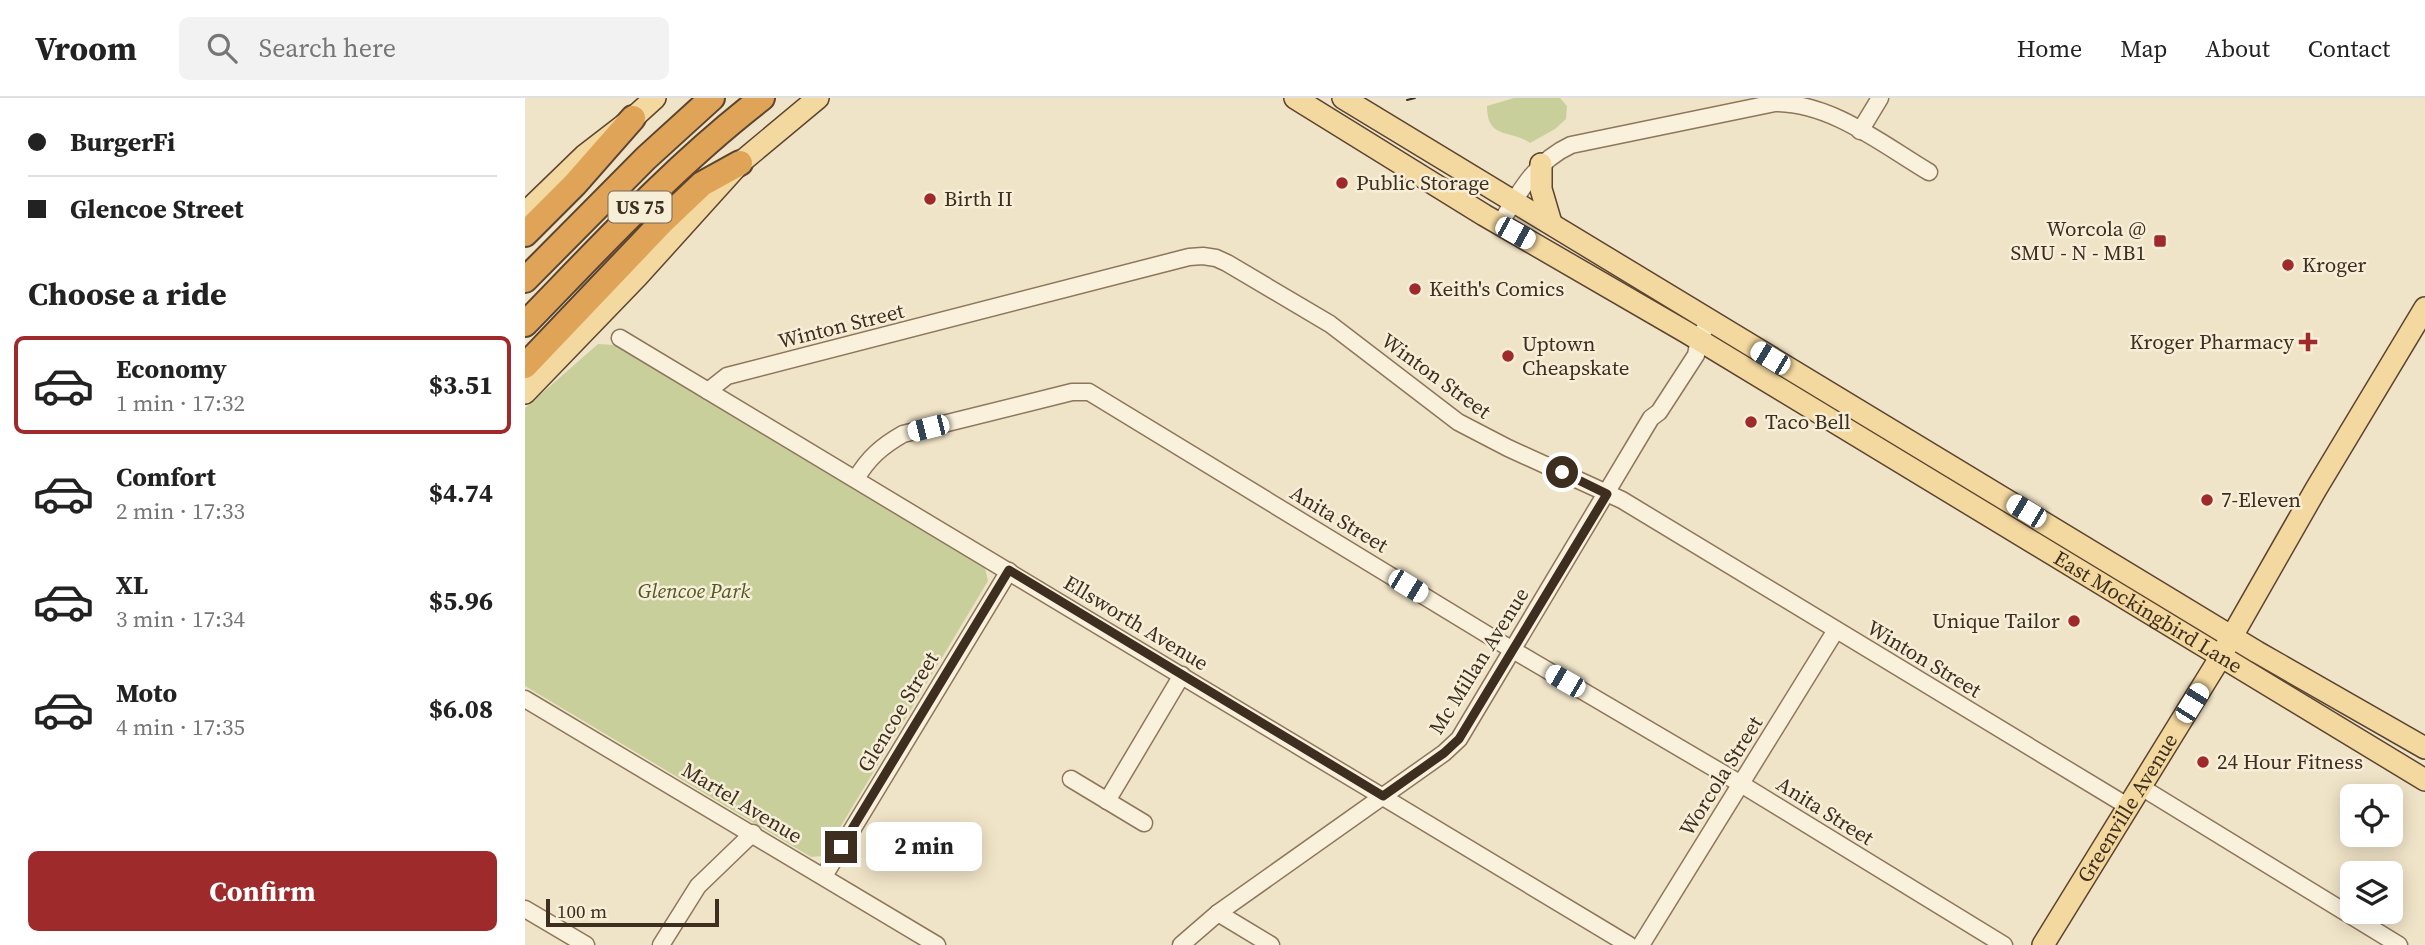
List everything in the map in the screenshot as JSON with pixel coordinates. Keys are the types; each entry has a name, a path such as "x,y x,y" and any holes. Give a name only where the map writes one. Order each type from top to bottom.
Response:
{"highway":[{"name":"US 75","path":"525,280 646,158 712,98"},
{"name":"US 75","path":"525,324 671,176 762,98"},
{"path":"525,234 575,184 633,118"},
{"path":"525,366 702,184 740,163"}],"main road":[{"path":"525,212 585,155 655,98"},
{"path":"525,393 637,277 740,163 818,98"},
{"name":"East Mockingbird Lane","path":"1295,98 1500,224 1585,272 1865,414 2232,637 2425,748"},
{"name":"East Mockingbird Lane","path":"1343,98 1597,251 1704,330 1855,435 2425,780"},
{"path":"1409,169 1423,146"},
{"path":"1541,164 1541,188 1551,223"},
{"path":"1585,272 1597,251"},
{"name":"Greenville Avenue","path":"2045,945 2232,637 2316,489 2425,308"},
{"path":"1855,435 1865,414"},
{"path":"1983,512 1994,492"}],"street":[{"path":"1860,131 1879,98"},
{"path":"1500,224 1541,164 1554,153 1571,145 1775,103 1809,106 1827,113 1929,172"},
{"name":"Winton Street","path":"708,391 727,376 1189,257 1216,258 1330,324 1458,422 1508,449 1622,500 2129,807"},
{"name":"Mc Millan Avenue","path":"1181,945 1219,913 1444,753 1459,739 1651,418 1659,412 1696,355 1704,330"},
{"name":"Ellsworth Avenue","path":"620,338 1629,945"},
{"name":"Anita Street","path":"856,479 872,456 903,434 1072,392 1089,392 2004,945"},
{"name":"Glencoe Street","path":"824,876 1009,570"},
{"name":"Worcola Street","path":"1641,945 1836,630"},
{"path":"1107,801 1182,675"},
{"name":"Martel Avenue","path":"525,699 937,945"},
{"path":"1071,779 1144,823"},
{"path":"2141,787 2399,945"},
{"path":"661,945 698,886 753,833"},
{"path":"525,909 586,945"},
{"path":"1219,913 1271,945"}],"green space":[{"path":"1514,98 1560,98 1567,106 1566,119 1555,129 1530,143 1501,132 1491,124 1487,106"},
{"name":"Glencoe Park","path":"598,344 614,345 985,568 988,581 823,856 811,857 525,686 525,408"}],"tram line":[{"path":"1407,100 1415,98"}],"place":[{"name":"Public Storage","path":"1342,183"},
{"name":"Birth II","path":"930,199"},
{"name":"Worcola @ SMU - N - MB1","path":"2160,241"},
{"name":"Kroger","path":"2288,265"},
{"name":"Keith's Comics","path":"1415,289"},
{"name":"Kroger Pharmacy","path":"2308,342"},
{"name":"Uptown Cheapskate","path":"1508,356"},
{"name":"Taco Bell","path":"1751,422"},
{"name":"7-Eleven","path":"2207,500"},
{"name":"Unique Tailor","path":"2074,621"},
{"name":"24 Hour Fitness","path":"2203,762"}],"route":[{"path":"841,847 1009,570 1383,796 1444,753 1459,739 1607,494 1562,472"}]}
